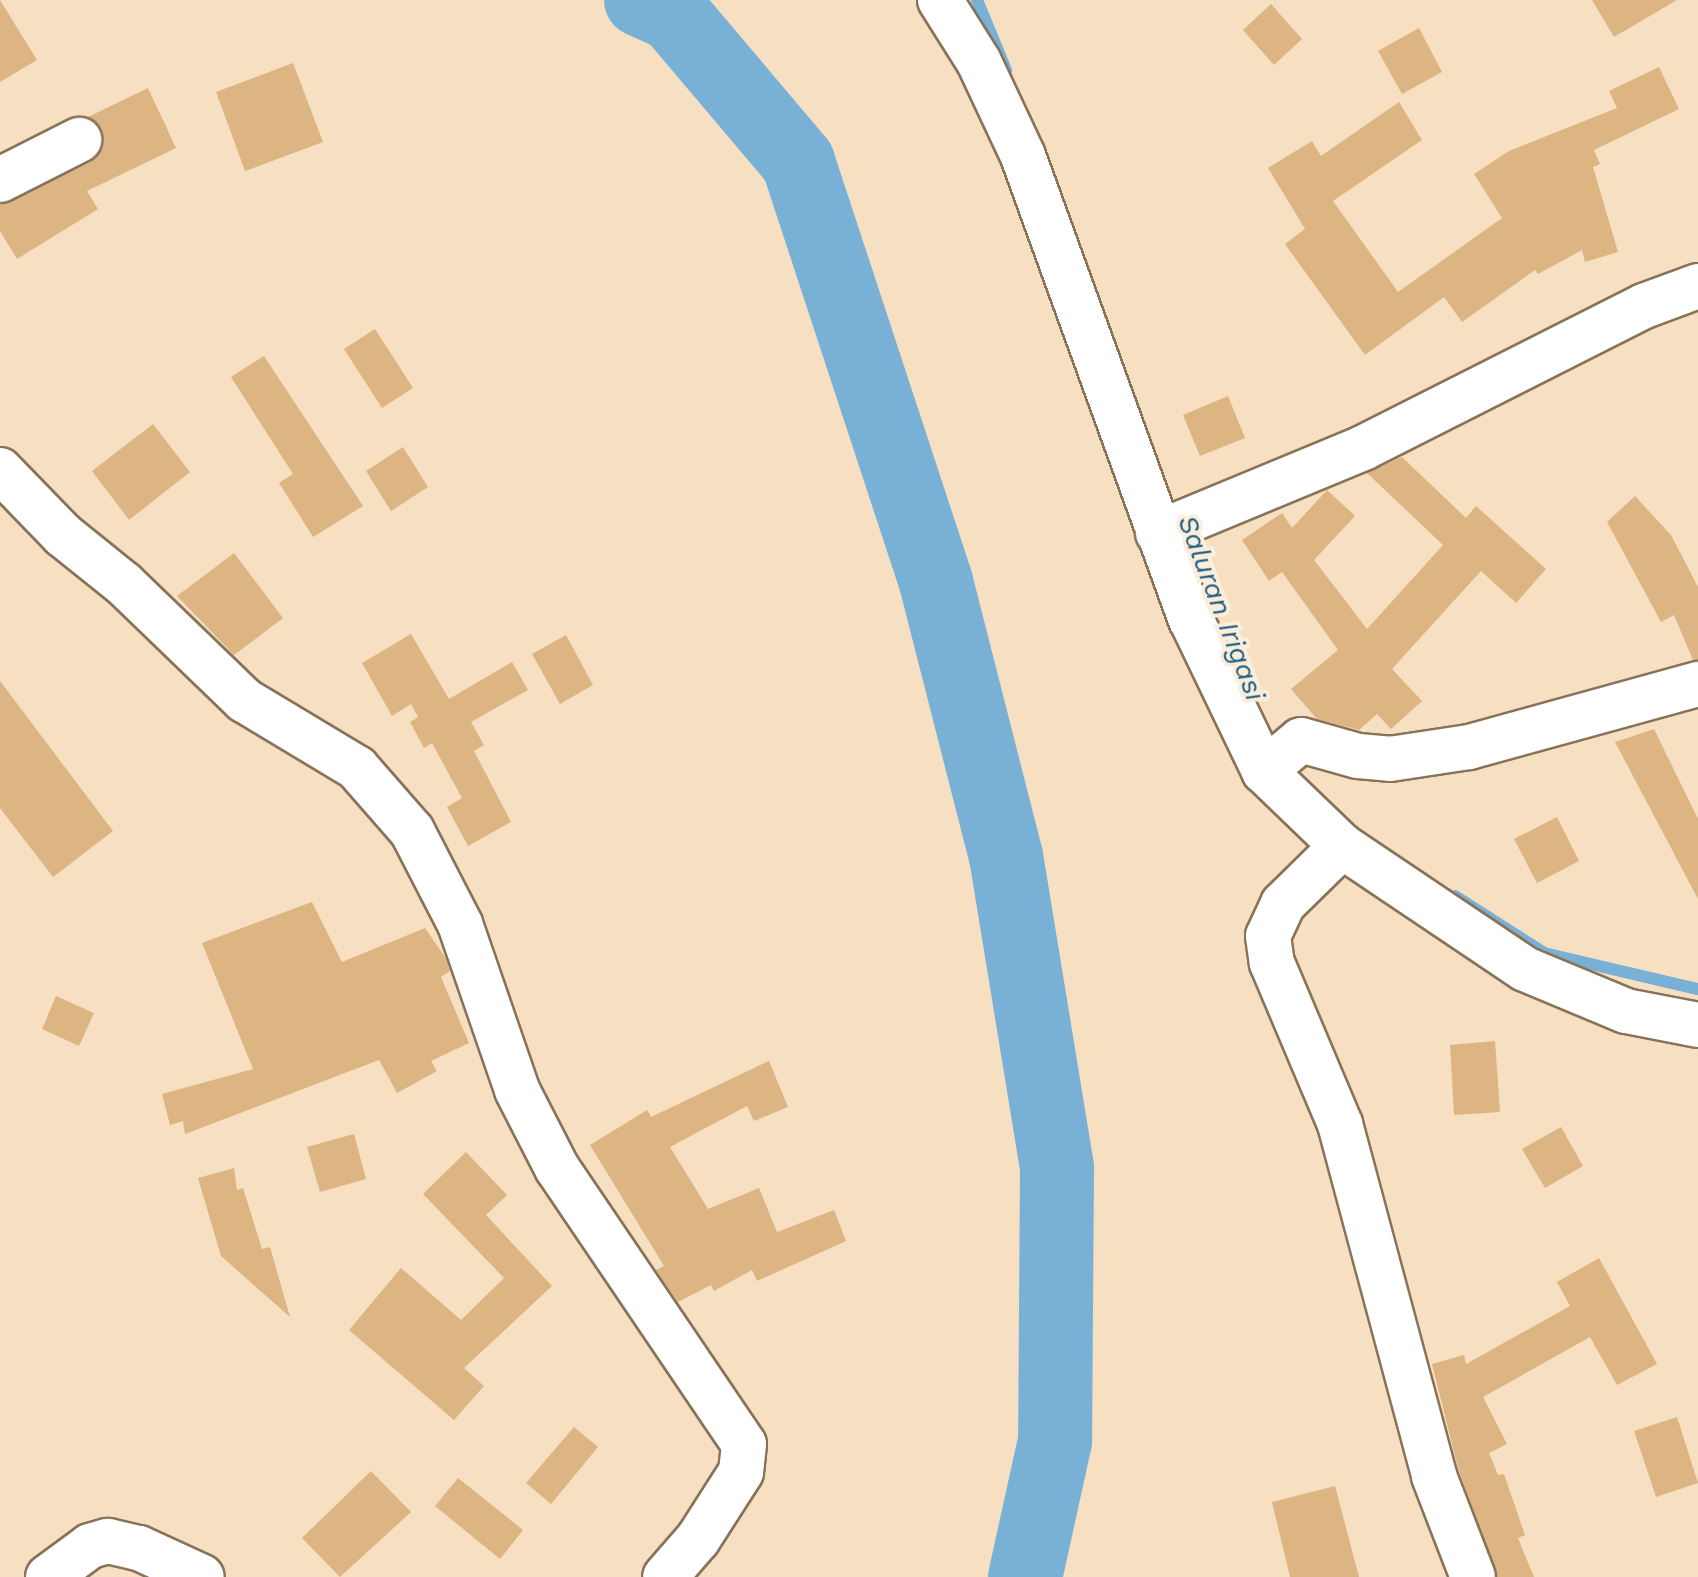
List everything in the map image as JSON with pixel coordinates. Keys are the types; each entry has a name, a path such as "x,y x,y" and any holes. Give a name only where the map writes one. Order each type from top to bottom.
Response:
{"street":[{"path":"940,0 979,62 1023,156 1205,652 1342,846 1525,969 1626,1011 1698,1025"},
{"path":"0,180 79,140"},
{"path":"1161,531 1363,448 1644,306 1698,286"},
{"path":"0,470 63,535 124,584 244,700 357,768 412,831 460,924 517,1090 557,1168 744,1444 741,1472 698,1539 665,1577"},
{"path":"1279,757 1403,757 1469,747 1698,684"},
{"path":"1342,846 1283,904 1268,936 1272,963 1340,1124 1434,1476 1473,1577"},
{"path":"48,1577 90,1546 108,1541 139,1548 202,1577"}],"building":[{"path":"0,0 37,60 0,82"},
{"path":"1592,0 1677,0 1614,37"},
{"path":"1271,4 1302,39 1274,65 1243,30"},
{"path":"1419,28 1442,72 1402,94 1378,51"},
{"path":"293,63 323,142 245,171 216,92"},
{"path":"1659,67 1679,109 1594,150 1600,164 1593,167 1618,252 1585,262 1582,250 1538,274 1535,270 1462,322 1444,297 1365,355 1285,244 1305,229 1268,168 1312,141 1321,156 1399,102 1422,140 1333,201 1398,292 1502,218 1474,174 1509,151 1617,108 1609,91"},
{"path":"148,88 176,148 87,191 98,209 17,259 0,231 0,205 91,162 104,141 101,128 88,117"},
{"path":"375,329 413,388 382,408 344,349"},
{"path":"264,356 363,506 313,537 279,483 293,474 231,377"},
{"path":"1228,396 1245,438 1200,456 1183,415"},
{"path":"153,424 190,472 129,520 92,471"},
{"path":"403,447 428,487 391,511 366,471"},
{"path":"1402,457 1466,518 1476,506 1546,569 1516,603 1481,571 1392,669 1422,701 1391,729 1377,714 1359,730 1317,719 1291,689 1338,650 1282,572 1269,581 1242,540 1282,513 1292,528 1327,490 1355,516 1314,560 1367,629 1443,545 1367,473"},
{"path":"1635,496 1671,535 1698,587 1698,660 1693,660 1674,615 1661,622 1607,522"},
{"path":"234,553 283,618 234,655 177,596"},
{"path":"411,634 449,699 512,662 528,690 471,722 484,745 474,751 511,822 468,846 447,807 462,798 432,743 424,748 410,722 418,717 411,704 392,716 362,663"},
{"path":"566,635 593,685 560,704 532,654"},
{"path":"0,681 113,831 53,877 0,808"},
{"path":"1654,729 1698,819 1698,899 1615,742"},
{"path":"1557,817 1579,861 1537,883 1514,839"},
{"path":"312,902 342,962 425,928 445,957 450,971 441,977 469,1043 431,1061 437,1071 397,1093 379,1060 185,1134 183,1121 170,1125 162,1094 253,1069 202,943"},
{"path":"56,996 94,1013 79,1046 42,1029"},
{"path":"1495,1041 1500,1112 1454,1115 1450,1045"},
{"path":"769,1061 788,1107 754,1121 747,1106 670,1147 708,1209 759,1188 777,1232 834,1210 846,1241 757,1281 752,1270 714,1291 711,1285 678,1302 656,1270 664,1266 590,1145 647,1110 651,1117"},
{"path":"1561,1127 1583,1166 1545,1188 1522,1149"},
{"path":"354,1134 366,1179 320,1192 307,1147"},
{"path":"466,1152 507,1195 486,1215 552,1286 464,1368 484,1386 454,1420 349,1330 401,1268 461,1320 504,1278 423,1194"},
{"path":"234,1168 237,1190 243,1188 262,1249 270,1247 290,1317 221,1256 198,1178"},
{"path":"1599,1258 1657,1364 1617,1385 1590,1337 1483,1397 1507,1444 1489,1453 1498,1475 1504,1474 1525,1535 1518,1538 1534,1577 1497,1577 1458,1468 1432,1364 1464,1355 1466,1364 1570,1306 1557,1282"},
{"path":"1677,1417 1698,1483 1656,1497 1634,1431"},
{"path":"574,1427 598,1447 551,1504 526,1483"},
{"path":"371,1471 411,1512 340,1577 302,1538"},
{"path":"458,1478 523,1530 500,1559 435,1506"},
{"path":"1335,1486 1359,1577 1290,1577 1272,1502"}],"waterway":[{"path":"641,0 673,14 798,162 936,582 1006,856 1057,1168 1055,1441 1025,1577"},
{"name":"Saluran Irigasi","path":"977,0 1006,70"},
{"name":"Saluran Irigasi","path":"1455,896 1544,953 1698,989"}]}
